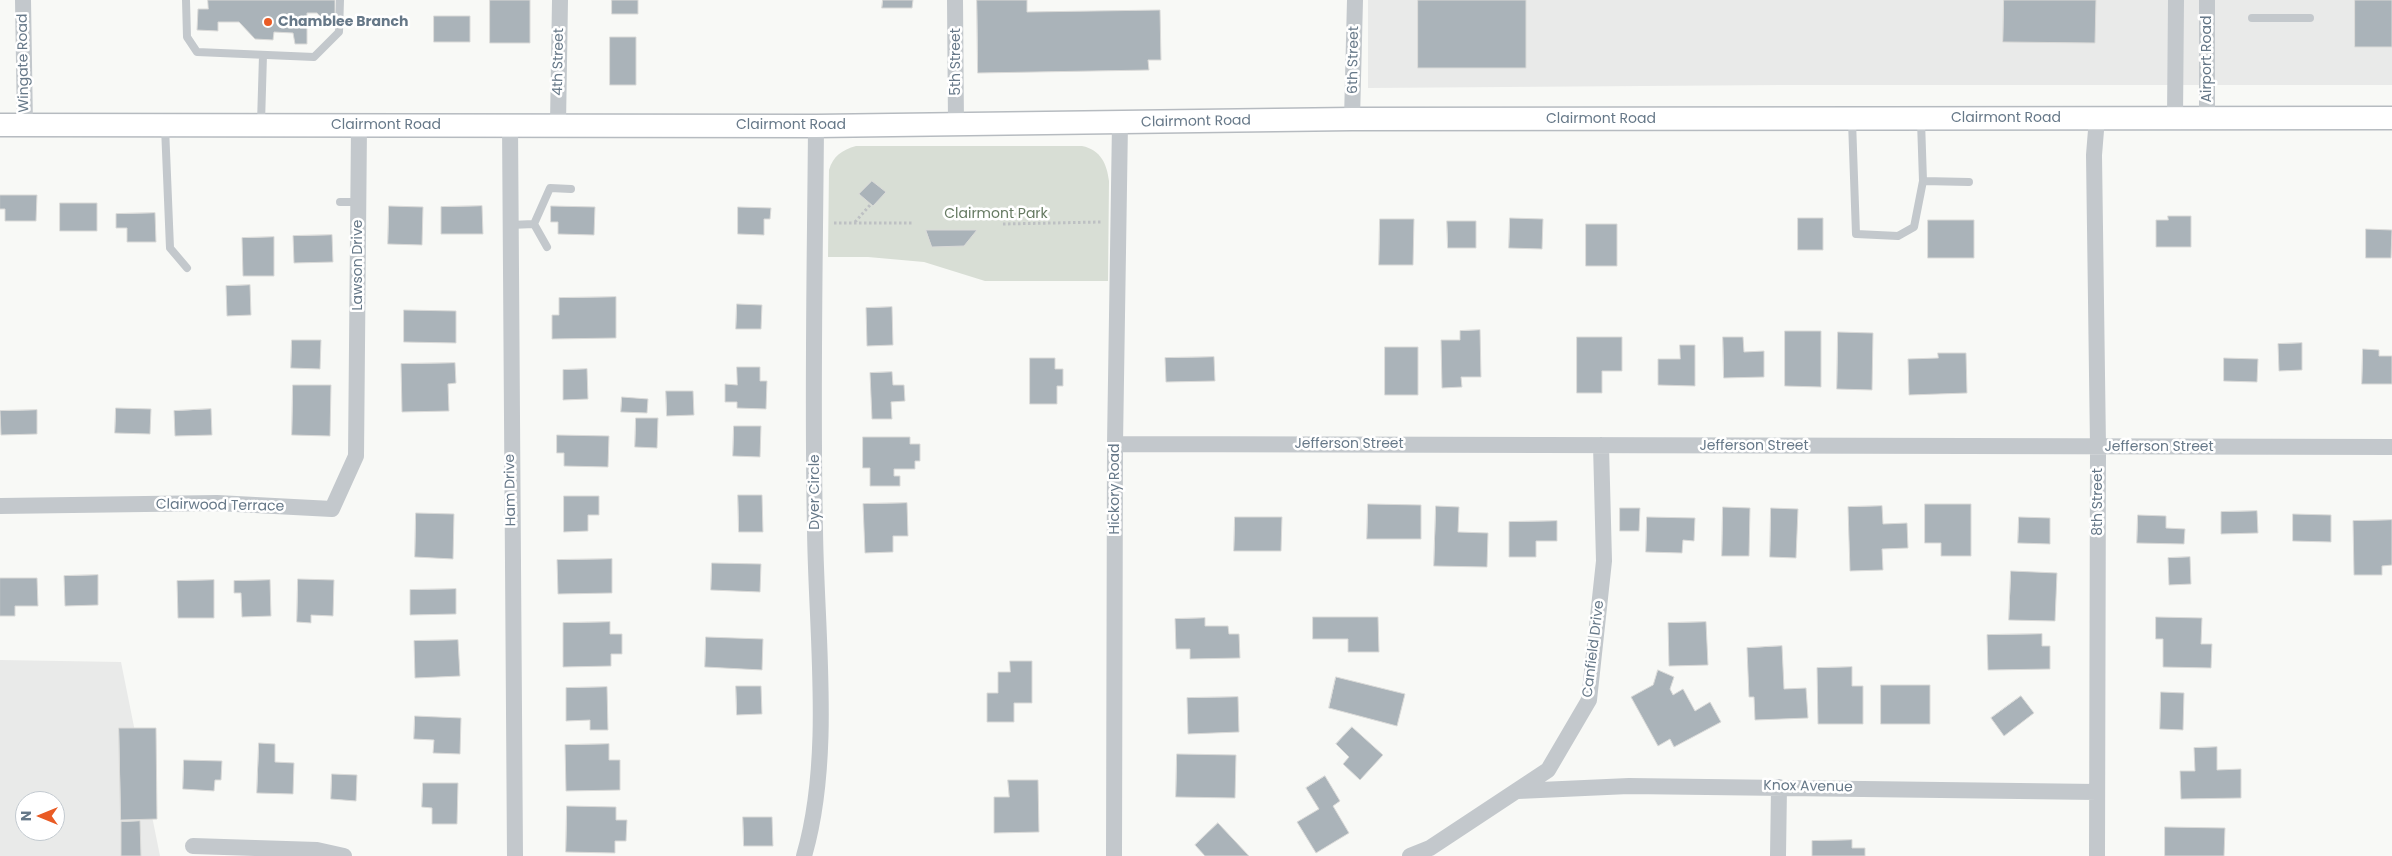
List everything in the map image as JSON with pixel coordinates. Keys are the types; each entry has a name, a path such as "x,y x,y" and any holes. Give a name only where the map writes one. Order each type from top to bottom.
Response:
{"main road":[{"name":"Clairmont Road","path":"0,125 358,126 558,124 816,126 1352,119 2392,118"}],"street":[{"name":"Wingate Road","path":"23,0 25,125"},
{"name":"4th Street","path":"558,124 560,0"},
{"name":"5th Street","path":"955,0 956,124"},
{"name":"6th Street","path":"1352,119 1355,0"},
{"path":"2175,118 2176,0"},
{"name":"Airport Road","path":"2207,0 2207,118"},
{"name":"8th Street","path":"2097,118 2094,155 2098,447 2097,856"},
{"name":"Hickory Road","path":"1114,856 1115,444 1120,123"},
{"name":"Ham Drive","path":"510,124 515,856"},
{"name":"Lawson Drive","path":"357,405 358,126"},
{"name":"Dyer Circle","path":"804,856 814,813 820,720 815,528 816,126"},
{"name":"Clairwood Terrace","path":"0,506 218,504 332,509 356,456 357,405"},
{"name":"Jefferson Street","path":"1115,444 2392,447"},
{"name":"Canfield Drive","path":"1410,856 1430,852 1548,770 1590,700 1604,561 1601,445"},
{"name":"Knox Avenue","path":"1518,791 1629,786 2097,792"},
{"path":"1778,856 1779,787"},
{"path":"192,846 317,850 344,856"}],"lane":[{"path":"186,0 187,37 197,52 314,57 339,32 340,0"},
{"path":"2252,18 2310,18"},
{"path":"261,125 263,56"},
{"path":"1852,119 1856,234 1898,236 1914,227 1923,181 1922,119"},
{"path":"165,125 170,248 187,268"},
{"path":"1923,181 1969,182"},
{"path":"534,224 550,188 571,189"},
{"path":"340,202 358,202"},
{"path":"510,226 534,224"},
{"path":"534,224 547,247"}],"path":[{"path":"855,223 871,204"},
{"path":"1003,224 1106,222"},
{"path":"834,223 914,223"}],"shaded area":[{"path":"1368,0 2392,0 2392,85 1782,85 1368,88"},
{"path":"0,660 121,662 160,856 0,856"}],"green space":[{"name":"Clairmont Park","path":"856,146 1082,146 1089,148 1102,159 1107,169 1109,181 1108,281 985,281 924,262 868,257 828,257 829,170 839,154 846,149"}],"building":[{"name":"Chamblee Branch","path":"208,0 335,0 335,14 326,23 317,13 307,13 307,44 295,44 293,33 274,32 273,40 255,39 239,22 218,22 218,31 197,30 198,9 208,9"},
{"path":"490,0 530,0 530,43 490,43"},
{"path":"612,0 638,0 638,14 612,14"},
{"path":"883,0 913,0 912,8 882,8"},
{"path":"977,0 1027,0 1027,12 1160,10 1161,60 1148,60 1149,70 978,73"},
{"path":"1418,0 1526,0 1526,68 1418,68"},
{"path":"2004,0 2096,0 2095,43 2003,42"},
{"path":"2355,0 2392,0 2392,47 2355,47"},
{"path":"434,16 470,16 470,42 434,42"},
{"path":"610,37 636,37 636,85 610,85"},
{"path":"872,181 886,192 873,206 859,194"},
{"path":"0,195 37,195 36,221 5,221 5,209 0,209"},
{"path":"60,203 97,203 97,231 60,231"},
{"path":"389,206 423,207 422,245 388,244"},
{"path":"482,206 483,234 441,234 441,207"},
{"path":"551,206 595,207 594,235 558,234 558,222 551,222"},
{"path":"738,207 771,208 770,219 764,219 764,235 738,234"},
{"path":"155,213 156,242 127,242 127,228 116,228 116,214"},
{"path":"2168,216 2191,216 2191,247 2156,247 2156,220 2168,220"},
{"path":"1510,218 1543,219 1542,249 1509,248"},
{"path":"1798,218 1823,218 1823,250 1798,250"},
{"path":"1380,219 1414,219 1413,265 1379,265"},
{"path":"1928,220 1974,220 1974,258 1928,258"},
{"path":"1447,221 1476,221 1476,248 1448,248"},
{"path":"1586,224 1617,224 1617,266 1586,266"},
{"path":"2366,229 2392,230 2391,258 2366,258"},
{"path":"926,230 977,230 964,246 932,247"},
{"path":"332,235 333,262 294,263 293,236"},
{"path":"274,237 274,276 243,276 242,238"},
{"path":"250,285 251,315 227,316 226,286"},
{"path":"616,297 616,338 552,339 552,315 559,315 559,298"},
{"path":"737,304 762,305 761,329 736,329"},
{"path":"892,307 893,345 867,346 866,308"},
{"path":"404,310 456,311 456,343 404,342"},
{"path":"1480,330 1481,377 1461,377 1462,387 1442,388 1441,340 1460,340 1460,331"},
{"path":"1785,331 1821,331 1821,387 1785,386"},
{"path":"1838,332 1873,333 1872,390 1837,389"},
{"path":"1577,337 1622,337 1622,371 1602,371 1602,393 1577,393"},
{"path":"1723,337 1743,337 1744,352 1764,351 1764,377 1724,378"},
{"path":"292,340 321,340 320,369 291,368"},
{"path":"2302,343 2302,370 2279,371 2278,344"},
{"path":"1680,345 1695,345 1695,386 1658,385 1658,359 1680,359"},
{"path":"1385,347 1418,347 1418,395 1385,395"},
{"path":"2363,349 2379,350 2379,356 2392,356 2392,384 2362,384"},
{"path":"1938,353 1966,353 1967,393 1909,395 1908,359 1938,358"},
{"path":"1214,357 1215,381 1166,382 1165,358"},
{"path":"1030,358 1055,358 1055,369 1063,369 1063,386 1057,386 1057,404 1030,404"},
{"path":"2224,358 2258,359 2257,382 2224,381"},
{"path":"455,363 456,383 448,384 449,411 402,412 401,364"},
{"path":"737,367 760,367 760,381 767,381 766,409 737,408 737,402 725,402 725,384 737,385"},
{"path":"587,369 588,399 563,400 563,370"},
{"path":"892,372 893,385 904,385 905,401 891,402 892,419 872,419 870,373"},
{"path":"293,385 331,385 330,436 292,435"},
{"path":"666,391 693,391 694,415 667,416"},
{"path":"622,397 648,399 647,413 621,412"},
{"path":"116,408 151,409 150,434 115,433"},
{"path":"211,409 212,435 175,436 174,411"},
{"path":"37,410 37,434 1,435 0,411"},
{"path":"636,418 658,418 657,448 635,447"},
{"path":"734,426 761,426 760,457 733,456"},
{"path":"557,435 609,436 608,467 564,466 564,453 557,453"},
{"path":"863,437 910,437 910,444 920,444 920,461 915,461 915,469 894,469 894,476 900,476 900,486 870,486 870,468 863,468"},
{"path":"738,495 762,495 763,532 739,532"},
{"path":"564,496 599,496 599,515 588,515 588,531 564,532"},
{"path":"907,503 908,536 893,536 893,552 865,553 863,504"},
{"path":"1368,504 1421,505 1421,539 1367,539"},
{"path":"1925,504 1971,504 1971,556 1941,556 1941,543 1925,543"},
{"path":"1436,506 1459,507 1458,532 1488,533 1487,567 1434,566"},
{"path":"1882,506 1883,524 1907,523 1908,548 1882,549 1883,570 1850,571 1848,507"},
{"path":"1723,507 1750,508 1749,556 1722,556"},
{"path":"1620,508 1640,508 1639,531 1620,531"},
{"path":"1771,508 1798,509 1796,558 1770,557"},
{"path":"2257,511 2258,533 2221,534 2221,512"},
{"path":"416,513 454,514 453,559 415,557"},
{"path":"2293,514 2331,515 2331,542 2293,541"},
{"path":"2138,515 2166,516 2166,528 2185,529 2184,544 2137,543"},
{"path":"1235,517 1282,517 1281,551 1234,551"},
{"path":"1647,517 1695,518 1694,541 1683,540 1682,553 1646,552"},
{"path":"2019,517 2050,518 2050,544 2018,543"},
{"path":"2392,520 2392,565 2382,566 2382,575 2354,575 2353,521"},
{"path":"1557,521 1557,541 1536,541 1536,557 1509,557 1509,522"},
{"path":"2190,557 2191,584 2169,585 2168,558"},
{"path":"612,559 612,593 558,594 557,560"},
{"path":"712,563 761,564 760,592 711,590"},
{"path":"2011,571 2057,573 2055,621 2009,620"},
{"path":"98,575 98,605 65,606 64,576"},
{"path":"0,578 37,578 38,606 15,606 15,616 0,616"},
{"path":"298,579 334,580 333,616 311,615 311,623 297,622"},
{"path":"214,580 214,618 178,618 177,581"},
{"path":"270,580 271,616 242,617 241,593 234,593 234,581"},
{"path":"456,589 456,614 410,615 410,590"},
{"path":"1313,617 1378,617 1379,652 1348,652 1348,639 1313,639"},
{"path":"2156,617 2202,618 2201,644 2212,644 2211,668 2163,667 2163,639 2156,639"},
{"path":"1205,618 1205,626 1228,626 1229,634 1239,634 1240,658 1190,659 1190,649 1176,649 1175,619"},
{"path":"610,622 610,634 622,634 622,654 611,654 611,666 563,667 563,623"},
{"path":"1706,622 1708,665 1669,666 1668,623"},
{"path":"2042,634 2042,646 2050,646 2050,669 1988,670 1987,635"},
{"path":"706,637 763,639 762,670 705,667"},
{"path":"458,640 460,676 415,678 414,641"},
{"path":"1782,646 1784,689 1806,688 1808,718 1755,720 1754,697 1749,697 1747,648"},
{"path":"1010,661 1032,661 1032,703 1014,703 1014,722 987,722 987,693 998,693 998,672 1010,672"},
{"path":"1852,667 1852,686 1863,686 1863,724 1818,724 1817,668"},
{"path":"1658,670 1674,677 1670,689 1673,695 1683,689 1695,711 1710,702 1721,722 1674,747 1670,739 1658,746 1631,697 1653,685"},
{"path":"1336,677 1405,694 1397,726 1329,708"},
{"path":"1881,685 1930,685 1930,724 1881,724"},
{"path":"736,686 761,686 762,714 737,715"},
{"path":"607,687 608,730 590,730 590,720 566,721 566,688"},
{"path":"2161,692 2184,693 2183,730 2160,729"},
{"path":"2021,696 2034,713 2004,736 1991,718"},
{"path":"1238,697 1239,732 1188,734 1187,698"},
{"path":"415,716 461,718 460,754 433,753 434,740 414,739"},
{"path":"1352,727 1383,755 1360,780 1343,764 1349,757 1336,744"},
{"path":"119,728 156,728 157,819 121,820"},
{"path":"259,743 275,744 275,762 294,763 293,794 257,793"},
{"path":"609,744 609,760 620,760 620,790 566,791 565,745"},
{"path":"2217,747 2217,770 2241,769 2241,798 2181,799 2180,771 2195,771 2194,748"},
{"path":"1177,754 1236,755 1235,798 1176,797"},
{"path":"184,760 222,761 221,780 215,780 214,791 183,789"},
{"path":"332,774 357,775 356,801 331,799"},
{"path":"1325,776 1340,801 1333,806 1349,833 1316,853 1297,822 1319,809 1306,788"},
{"path":"1008,780 1038,780 1039,832 994,833 994,797 1009,797"},
{"path":"423,783 458,783 457,824 432,824 432,808 422,807"},
{"path":"567,806 616,807 616,820 627,820 626,841 615,841 615,853 566,852"},
{"path":"743,817 772,817 773,846 744,846"},
{"path":"140,821 141,856 121,856 121,822"},
{"path":"1218,823 1249,856 1205,856 1195,845"},
{"path":"2165,827 2225,828 2224,856 2165,856"},
{"path":"1852,840 1852,848 1865,848 1865,856 1812,856 1812,841"}],"place":[{"name":"Chamblee Branch","path":"268,22"}]}
